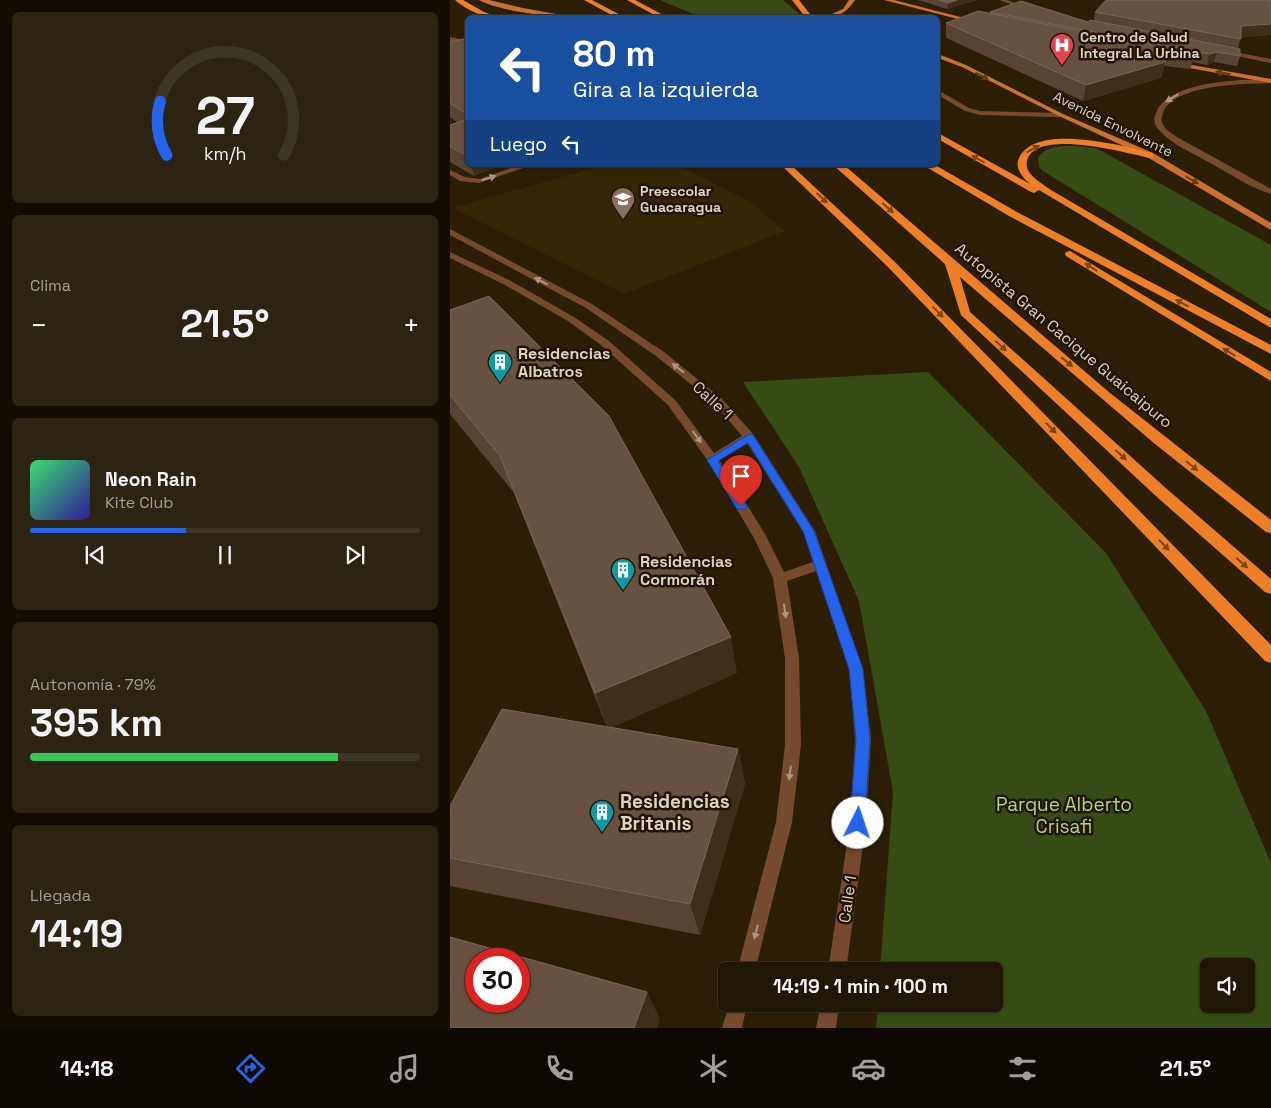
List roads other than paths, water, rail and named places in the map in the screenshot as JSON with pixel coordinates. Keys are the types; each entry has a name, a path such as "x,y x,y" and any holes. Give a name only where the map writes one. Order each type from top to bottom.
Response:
{"highway":[{"path":"458,0 490,15"},
{"path":"587,0 617,15"},
{"path":"630,0 660,15"},
{"path":"796,0 808,15"},
{"path":"940,137 1271,324"},
{"path":"1150,156 1091,142 1060,141 1034,148 1025,154 1022,161 1023,170 1028,178 1037,185 1173,268"},
{"path":"788,167 891,264 1271,656"},
{"name":"Autopista Gran Cacique Guaicaipuro","path":"840,167 1208,480 1271,528"},
{"path":"931,167 1013,214 1271,350"},
{"path":"1013,214 1126,290 1271,378"},
{"path":"950,262 965,313 1163,494 1271,588"}],"main road":[{"path":"482,0 523,10 556,15"},
{"path":"833,15 845,10 852,0"},
{"path":"887,0 983,24"},
{"name":"Avenida Envolvente","path":"940,57 964,66 1061,115 1150,156 1271,227"},
{"path":"1164,62 1271,81"}],"street":[{"path":"1002,0 1037,12"},
{"path":"450,39 465,43"},
{"path":"450,46 458,48 465,45"},
{"path":"1216,50 1271,61"},
{"name":"Avenida Envolvente","path":"1271,81 1222,84 1196,88 1166,101 1158,112 1158,122 1164,132 1271,192"},
{"path":"940,84 962,97"},
{"path":"940,93 967,110 980,113 1061,115"},
{"path":"969,101 994,113"},
{"path":"450,172 463,179 479,181 522,167"},
{"name":"Calle 1","path":"450,232 589,306 660,354 718,401 749,437 809,531 856,669 863,739 858,823 838,962"},
{"name":"Calle 1","path":"450,255 572,319 606,343 672,403 712,460 760,537 780,578 792,658 793,745 784,822 748,962"},
{"path":"572,319 589,306"},
{"path":"712,460 749,437"},
{"path":"780,578 821,564"},
{"path":"732,1028 736,1012"},
{"path":"826,1028 829,1012"}],"place":[{"name":"Centro de Salud Integral La Urbina","path":"1062,66"},
{"name":"Preescolar Guacaragua","path":"623,220"},
{"name":"Residencias Albatros","path":"500,383"},
{"name":"Residencias Cormorán","path":"623,591"},
{"name":"Residencias Britanis","path":"602,833"}],"park label":[{"name":"Parque Alberto Crisafi","path":"1064,815"}]}
